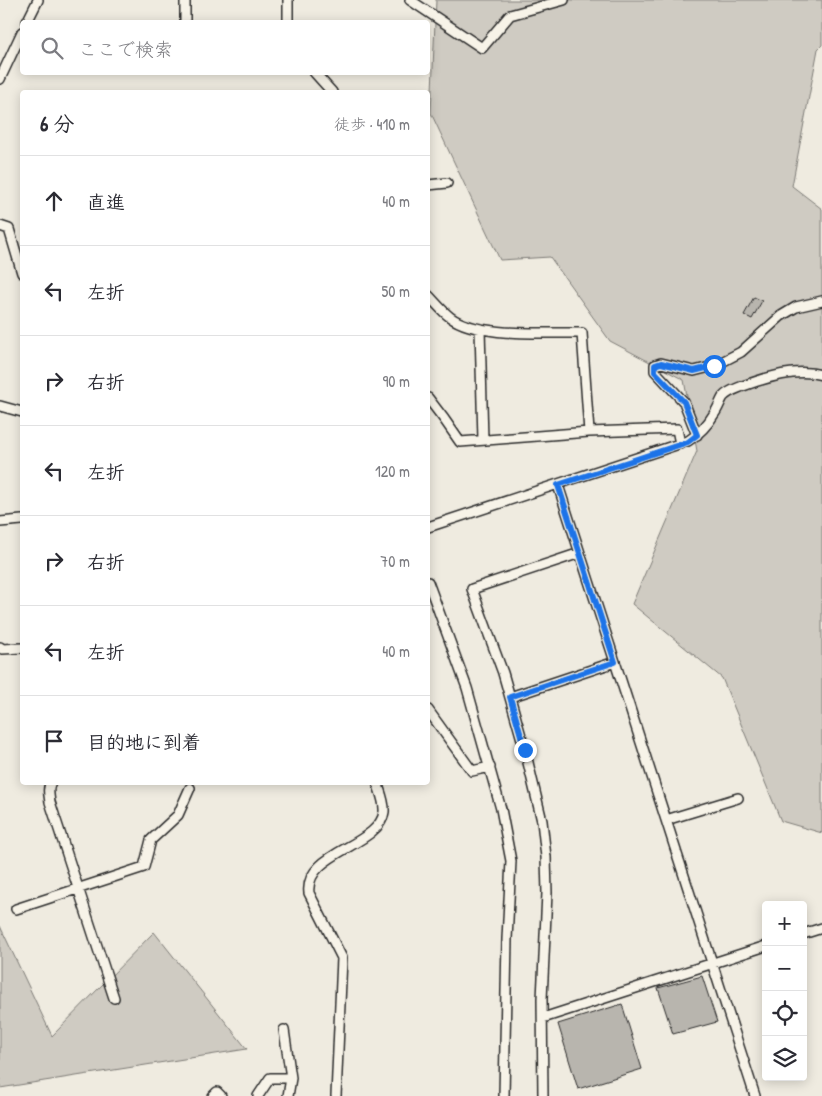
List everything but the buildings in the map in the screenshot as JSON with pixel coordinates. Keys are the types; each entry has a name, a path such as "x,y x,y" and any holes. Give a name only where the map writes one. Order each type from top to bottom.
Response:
{"street":[{"path":"28,20 38,0"},
{"path":"185,0 185,20"},
{"path":"288,0 288,20"},
{"path":"410,0 482,48 510,15 564,0"},
{"path":"0,80 20,36"},
{"path":"317,75 330,90"},
{"path":"430,185 447,183"},
{"path":"0,226 9,230 20,256"},
{"path":"430,297 450,317 473,328 503,331 582,333 589,432"},
{"path":"697,435 684,402 655,372 655,365 661,363 694,371 714,366 741,352 781,316 796,307 822,300"},
{"path":"480,329 483,440"},
{"path":"430,526 688,442 702,432 714,416 724,397 730,391 772,376 796,373 822,375"},
{"path":"430,401 460,442 589,432 677,429 680,444"},
{"path":"0,406 20,411"},
{"path":"558,485 755,1096"},
{"path":"0,522 20,520"},
{"path":"543,1096 543,1018 548,893 542,822 503,673 472,589 580,553"},
{"path":"430,587 467,688 501,809 511,861 507,939 504,1096"},
{"path":"0,647 2,649 20,648"},
{"path":"510,697 615,662"},
{"path":"430,713 472,771 490,767"},
{"path":"50,785 48,792 50,802 114,998"},
{"path":"336,1096 342,958 309,893 308,884 312,875 321,865 380,824 384,814 384,805 378,785"},
{"path":"16,909 144,867 152,840 178,815 190,788"},
{"path":"666,820 738,798"},
{"path":"807,933 822,928"},
{"path":"543,1018 762,947"},
{"path":"284,1030 291,1078 288,1096"},
{"path":"258,1096 270,1078 291,1078"},
{"path":"213,1096 217,1092 221,1096"}],"shaded area":[{"path":"436,0 822,0 822,45 818,49 792,186 822,209 822,833 781,821 722,678 632,604 697,451 684,380 610,341 550,257 500,260 431,113"},
{"path":"0,926 52,1036 154,932 247,1049 0,1088"}],"route":[{"path":"525,750 510,697 615,662 558,485 688,442 697,435 684,402 655,372 655,365 661,363 694,371 714,366"}]}
